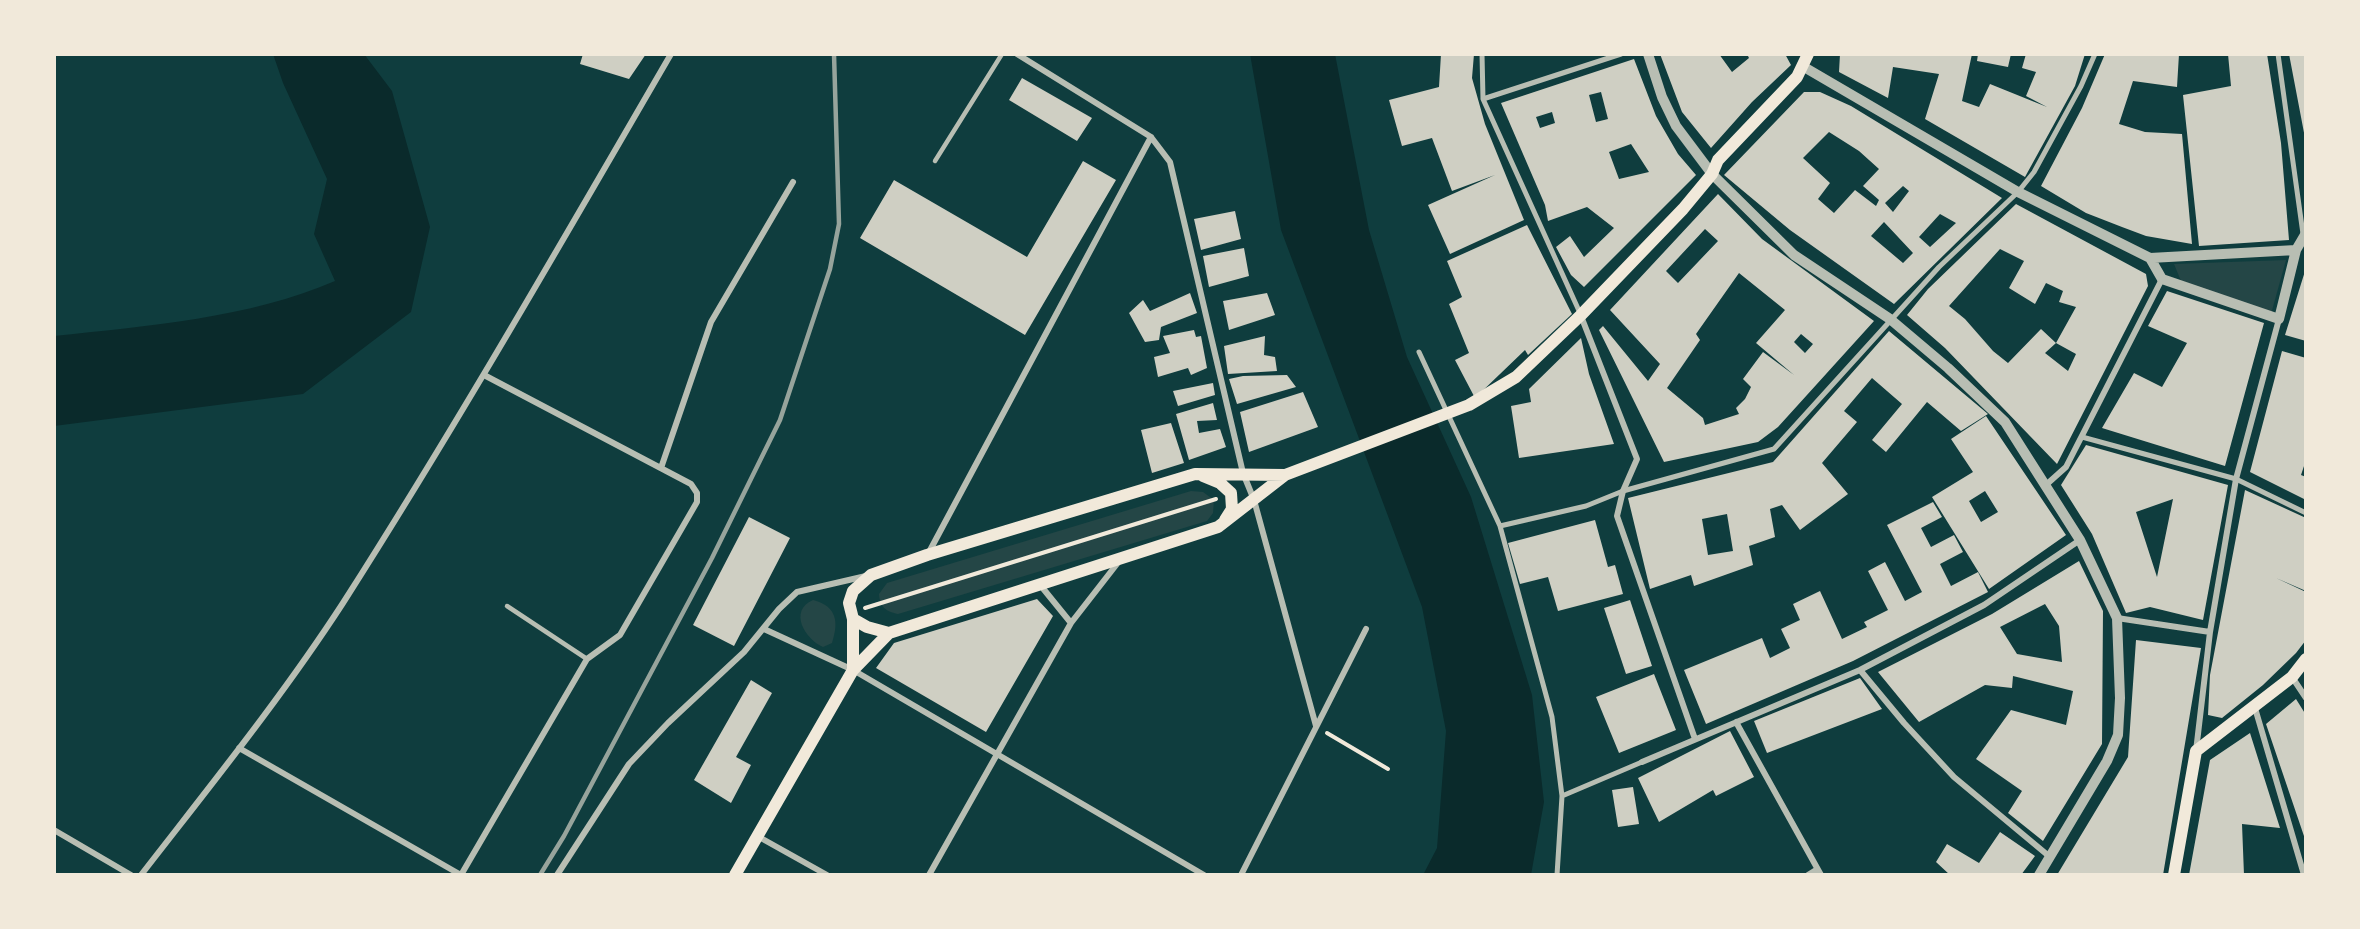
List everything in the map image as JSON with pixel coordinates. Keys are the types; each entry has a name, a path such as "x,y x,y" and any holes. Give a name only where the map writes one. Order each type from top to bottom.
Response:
{"main road":[{"path":"735,875 759,837 853,670 889,633 1041,586 1218,527 1285,475 1469,405 1516,377 1581,315 1683,209 1712,174 1719,160 1804,67 1808,54"},
{"path":"853,670 851,616 853,591 871,575 927,555 1195,474 1243,472 1285,475"},
{"path":"1195,474 1214,480 1231,493 1232,509 1218,527"},
{"path":"851,616 867,627 889,633"},
{"path":"2174,875 2196,751 2292,677 2306,659"}],"street":[{"path":"141,875 239,748 342,604 484,375 672,54"},
{"path":"1017,54 1150,136 1170,162 1243,472 1254,500 1316,726"},
{"path":"1482,54 1483,99 1581,315 1637,459 1623,491 1617,516 1695,739"},
{"path":"1483,99 1621,54"},
{"path":"1648,54 1662,97 1676,126 1712,174 1794,255 1890,320 1948,368 2005,422 2047,484 2080,540 2116,618 2120,698 2118,735 2107,761 2039,875"},
{"path":"1500,526 1586,506 1623,491 1774,449 1939,267 2018,192 2034,172 2081,86 2094,54"},
{"path":"2196,751 2210,633 2236,478 2296,250 2305,234 2278,54"},
{"path":"1804,67 2018,192 2150,258 2296,250"},
{"path":"927,555 1150,136"},
{"path":"661,468 711,322 793,182"},
{"path":"2150,258 2162,279 2279,319"},
{"path":"2047,484 2066,467 2162,279"},
{"path":"1419,352 1500,526 1552,717 1562,796 1557,875"},
{"path":"239,748 461,875 586,659 620,635 697,502 696,493 691,484 484,375"},
{"path":"2082,437 2236,478 2306,513"},
{"path":"1562,796 1860,670 1984,605 2080,540"},
{"path":"929,875 1071,623 1120,560"},
{"path":"557,875 629,764 676,715 744,652 778,609 797,592 871,575"},
{"path":"1041,586 1071,623"},
{"path":"2116,618 2210,633"},
{"path":"764,629 853,670 1204,875"},
{"path":"1241,875 1366,629"},
{"path":"1860,670 1904,723 1954,777 2050,857"},
{"path":"2292,677 2306,698"},
{"path":"2254,708 2304,875"},
{"path":"1736,722 1819,872 1808,875"},
{"path":"54,830 131,875"},
{"path":"759,837 827,875"}],"lane":[{"path":"935,161 1002,54"},
{"path":"507,606 586,659"}],"path":[{"path":"851,616 1231,493"},
{"path":"1316,726 1388,769"}],"shaded area":[{"path":"273,54 364,54 392,91 430,227 411,312 303,394 54,426 54,336 161,324 233,312 302,294 335,281 314,234 327,179 283,83"},
{"path":"1250,54 1335,54 1369,230 1407,357 1471,497 1532,695 1544,802 1531,875 1423,875 1437,848 1446,731 1422,607 1281,230"},
{"path":"2286,260 2271,314 2181,281 2174,264"},
{"path":"1191,491 1203,492 1214,500 1213,513 1207,521 898,614 887,610 882,605 879,594 887,583"},
{"path":"813,600 827,606 834,616 835,628 832,643 823,647 805,632 800,618 801,611"}],"building":[{"path":"583,54 646,54 629,79 580,64"},
{"path":"1441,54 1474,54 1472,78 1485,124 1524,220 1450,254 1428,205 1495,175 1452,191 1432,138 1402,146 1389,100 1439,87"},
{"path":"1660,54 1719,54 1732,72 1749,58 1747,54 1785,54 1791,65 1752,102 1711,148 1682,112"},
{"path":"1840,54 1972,54 1962,101 1979,107 1990,84 2047,107 2026,96 2036,72 2022,68 2026,54 2085,54 2075,86 2025,177 1925,119 1939,74 1893,67 1888,98 1839,72"},
{"path":"1978,54 2011,54 2008,67 1977,61"},
{"path":"2105,54 2179,54 2177,87 2133,81 2119,124 2145,132 2182,134 2192,244 2146,236 2122,227 2086,213 2041,186 2082,108"},
{"path":"2228,54 2267,54 2281,143 2289,240 2199,246 2183,95 2231,86"},
{"path":"2289,54 2306,54 2306,138 2305,138"},
{"path":"1634,59 1656,116 1678,154 1696,175 1584,287 1571,275 1556,247 1570,236 1584,257 1614,228 1587,207 1548,221 1545,205 1501,103","holes":["1601,92 1608,119 1596,122 1589,95","1552,112 1555,123 1540,128 1536,117","1631,144 1649,172 1619,179 1609,152"]},
{"path":"1022,78 1092,118 1077,141 1009,100"},
{"path":"1804,92 1820,92 1851,106 2002,198 1894,304 1790,230 1724,175","holes":["1829,132 1859,151 1879,169 1863,186 1879,200 1876,206 1855,190 1834,213 1818,199 1830,183 1803,158","1903,186 1909,191 1893,212 1885,203","1940,214 1956,223 1930,247 1919,237","1884,222 1913,253 1903,263 1871,236"]},
{"path":"1083,161 1116,180 1025,335 860,238 894,180 1027,257"},
{"path":"1718,194 1762,239 1874,321 1778,427 1758,442 1664,462 1599,330 1603,326 1648,381 1660,364 1610,310","holes":["1705,229 1718,241 1678,283 1666,271","1739,273 1785,310 1756,343 1794,375 1763,352 1743,379 1751,387 1745,399 1736,408 1739,414 1705,425 1703,418 1667,388 1700,340 1696,334","1801,334 1813,344 1805,353 1794,342"]},
{"path":"2016,204 2146,274 2148,286 2057,464 1945,348 1907,315 1928,289","holes":["2000,249 2024,261 2009,288 2035,304 2046,283 2063,291 2059,302 2076,307 2056,343 2041,329 2008,363 1949,306","2056,343 2076,354 2068,371 2045,353"]},
{"path":"1235,211 1241,239 1201,250 1194,219"},
{"path":"1527,225 1572,314 1528,355 1525,350 1475,398 1455,360 1469,353 1449,304 1462,297 1447,261"},
{"path":"1244,248 1249,276 1209,287 1203,256"},
{"path":"2306,268 2306,341 2285,335"},
{"path":"2167,291 2264,323 2225,466 2102,428 2134,373 2162,387 2187,343 2148,326"},
{"path":"1190,293 1197,313 1161,327 1159,340 1145,342 1129,313 1143,300 1150,311"},
{"path":"1267,293 1275,315 1229,330 1223,301"},
{"path":"1194,330 1196,337 1201,336 1207,368 1191,375 1188,368 1158,377 1154,357 1170,353 1163,336"},
{"path":"1889,331 1988,414 1961,431 1927,402 1886,452 1872,440 1902,404 1872,378 1844,411 1857,422 1822,463 1848,494 1800,530 1782,505 1770,509 1775,537 1749,546 1753,565 1694,586 1691,575 1650,589 1628,498 1773,462","holes":["1727,514 1733,551 1708,555 1702,519"]},
{"path":"1265,336 1264,355 1275,357 1277,371 1228,374 1224,346"},
{"path":"1581,338 1589,374 1614,444 1519,458 1511,406 1531,402 1529,389"},
{"path":"2282,351 2306,358 2306,460 2301,475 2306,477 2306,500 2250,472"},
{"path":"1287,375 1296,387 1237,404 1229,379 1243,376"},
{"path":"1213,383 1215,395 1178,406 1173,391"},
{"path":"1303,392 1318,427 1249,452 1240,412"},
{"path":"1213,403 1217,420 1197,421 1199,433 1220,429 1226,447 1189,460 1176,414"},
{"path":"1986,416 2066,535 1989,589 1932,497 1973,472 1951,439","holes":["1985,491 1998,512 1981,522 1969,501"]},
{"path":"1171,423 1184,463 1152,473 1141,430"},
{"path":"2086,445 2228,485 2203,620 2150,607 2126,613 2092,534 2061,485","holes":["2173,499 2157,577 2136,512"]},
{"path":"2245,490 2306,518 2306,591 2276,578 2306,592 2306,640 2263,685 2222,718 2208,715 2210,675"},
{"path":"1933,502 1942,517 1921,528 1931,547 1954,535 1963,552 1940,564 1951,586 1978,572 1988,592 1853,661 1706,724 1684,670 1762,638 1770,658 1790,648 1781,629 1800,620 1793,604 1820,591 1842,639 1867,627 1864,622 1888,610 1868,571 1885,562 1905,601 1922,592 1887,525"},
{"path":"749,517 790,538 734,646 693,625"},
{"path":"1595,520 1608,567 1615,565 1623,594 1558,611 1548,577 1520,584 1508,543"},
{"path":"2079,561 2103,611 2102,744 2043,841 2008,813 2022,791 1976,759 2011,710 2066,725 2073,691 2013,676 2012,688 1985,685 1919,722 1878,672 1992,614","holes":["2045,604 2059,626 2062,662 2017,654 2000,627"]},
{"path":"1037,599 1053,616 986,732 876,668 894,643"},
{"path":"1630,600 1652,666 1626,674 1604,608"},
{"path":"2136,640 2201,648 2163,875 2057,875 2128,757"},
{"path":"1654,674 1676,730 1619,753 1596,697"},
{"path":"1860,678 1882,709 1767,753 1754,721"},
{"path":"751,680 772,693 736,757 751,765 731,803 694,780"},
{"path":"2296,699 2306,715 2306,842 2266,724"},
{"path":"1730,731 1754,777 1716,796 1713,790 1659,822 1638,778"},
{"path":"2250,733 2280,828 2242,824 2244,875 2189,875 2210,760"},
{"path":"1633,787 1639,824 1618,827 1612,790"},
{"path":"2000,832 2035,856 2021,875 1950,875 1936,862 1947,844 1979,863"}],"railway":[{"path":"540,875 564,836 712,558 780,420 830,269 839,224 834,54"}]}
